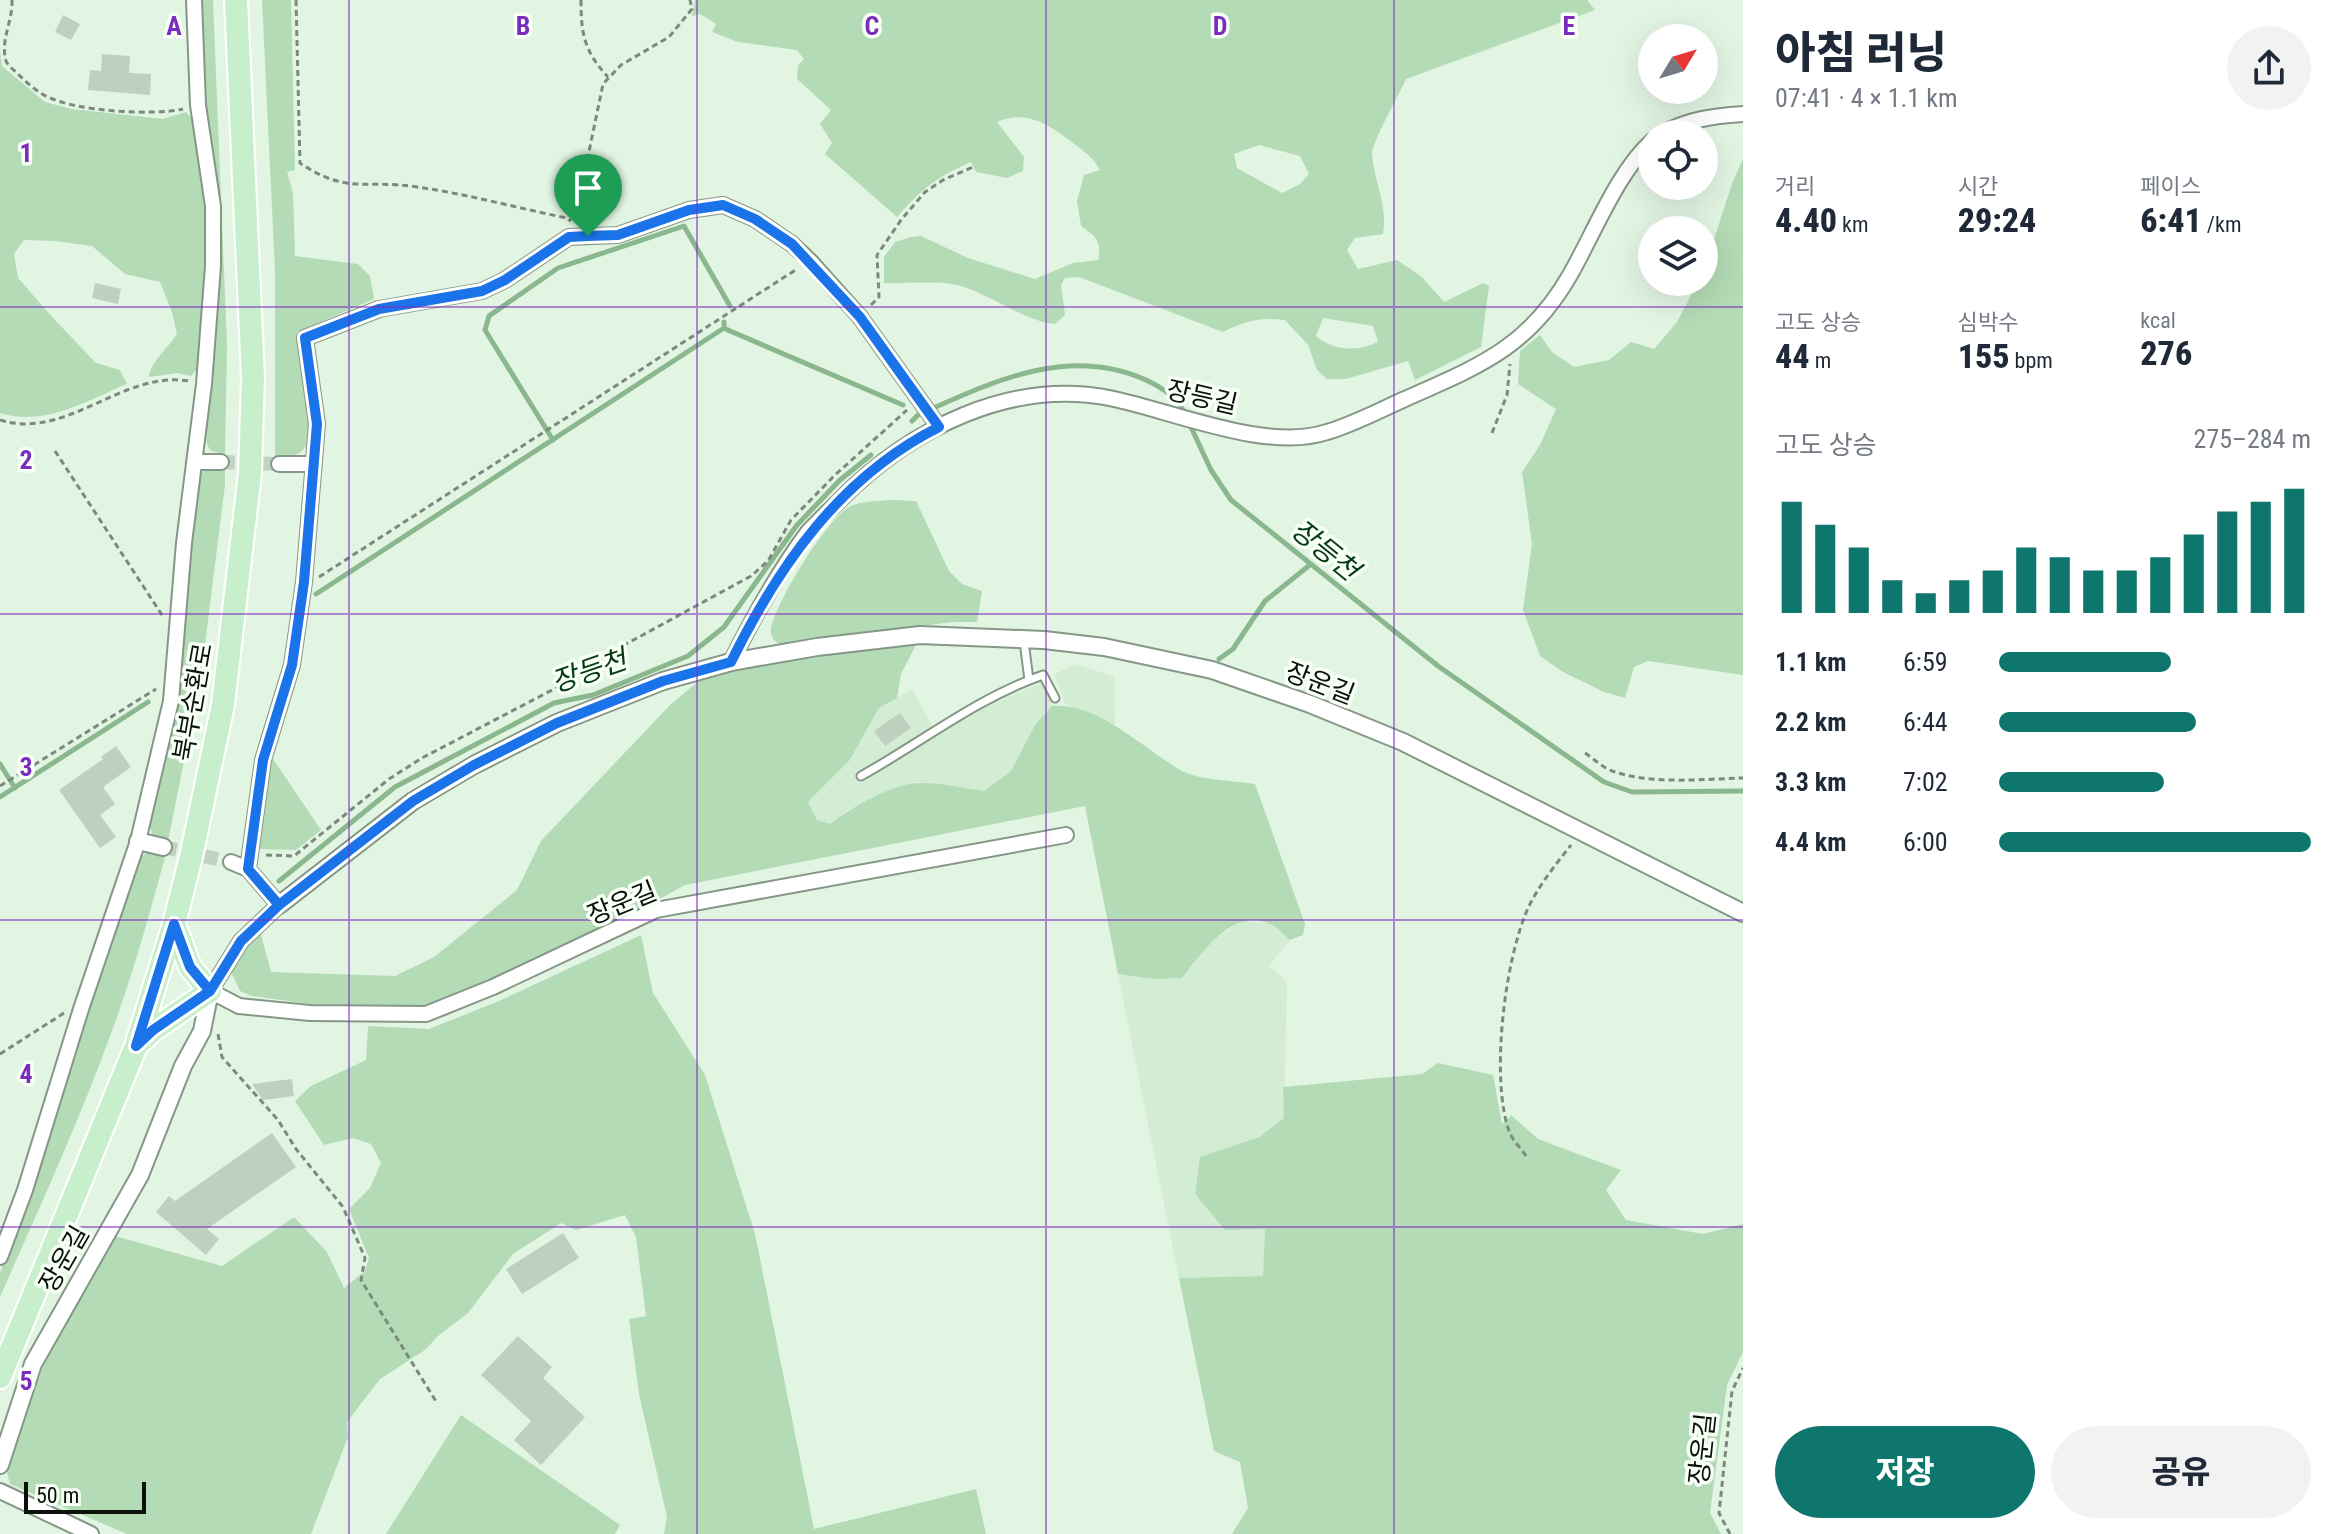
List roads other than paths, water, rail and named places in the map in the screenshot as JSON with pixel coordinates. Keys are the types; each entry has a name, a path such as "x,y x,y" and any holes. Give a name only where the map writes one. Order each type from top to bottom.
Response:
{"main road":[{"name":"북부순환로","path":"0,1377 136,1046 174,924 223,705 250,473 252,363 236,0"},
{"path":"136,1046 153,1030 210,991 190,967 174,924"}],"street":[{"path":"0,1257 25,1190 81,1009 138,841 171,701 213,266 213,206 198,105 194,0"},
{"path":"1698,120 1708,116 1743,114"},
{"name":"장등길","path":"731,662 751,621 809,532 865,477 936,422 1041,394 1087,395 1114,399 1216,426 1284,438 1324,434 1474,368 1525,334 1554,302 1638,156"},
{"path":"248,869 263,760 292,665 304,582 317,424 305,338 379,309 482,291 505,280 569,237 618,235 689,210 723,205 755,219 792,244 810,261 860,317 936,422"},
{"path":"194,462 221,462"},
{"path":"279,464 314,464"},
{"name":"장운길","path":"0,1465 33,1364 140,1175 183,1066 202,1031 210,991 241,941 279,905 388,819 474,765 557,723 649,686 731,662 817,647 920,635 1024,639 1104,647 1212,670 1310,704 1403,742 1743,913"},
{"name":"장운길","path":"210,991 239,1006 310,1013 426,1014 493,987 656,910 1066,835"},
{"path":"138,841 163,847"},
{"path":"231,862 248,869 279,905"},
{"path":"0,1491 91,1534"}],"lane":[{"path":"1024,639 1029,680"},
{"path":"861,776 911,748 975,704 1029,680 1043,675 1055,698"}],"waterway":[{"path":"553,440 485,330 489,316 558,268 684,226 730,306"},
{"path":"724,322 724,328 730,331 903,405"},
{"path":"316,594 724,328"},
{"name":"장등천","path":"912,421 918,415 1001,380 1058,367 1087,366 1116,370 1152,383 1174,399 1186,416"},
{"name":"장등천","path":"1190,425 1211,470 1231,500 1438,666 1604,782 1632,792 1743,791"},
{"name":"장등천","path":"279,881 395,787 554,703 593,695 688,656 724,627 797,525 840,480 871,455"},
{"path":"1219,659 1233,649 1265,601 1311,564"},
{"path":"0,797 148,702"},
{"path":"0,764 15,788"}],"tunnel":[{"path":"221,462 279,464"},
{"path":"163,847 231,862"}]}
